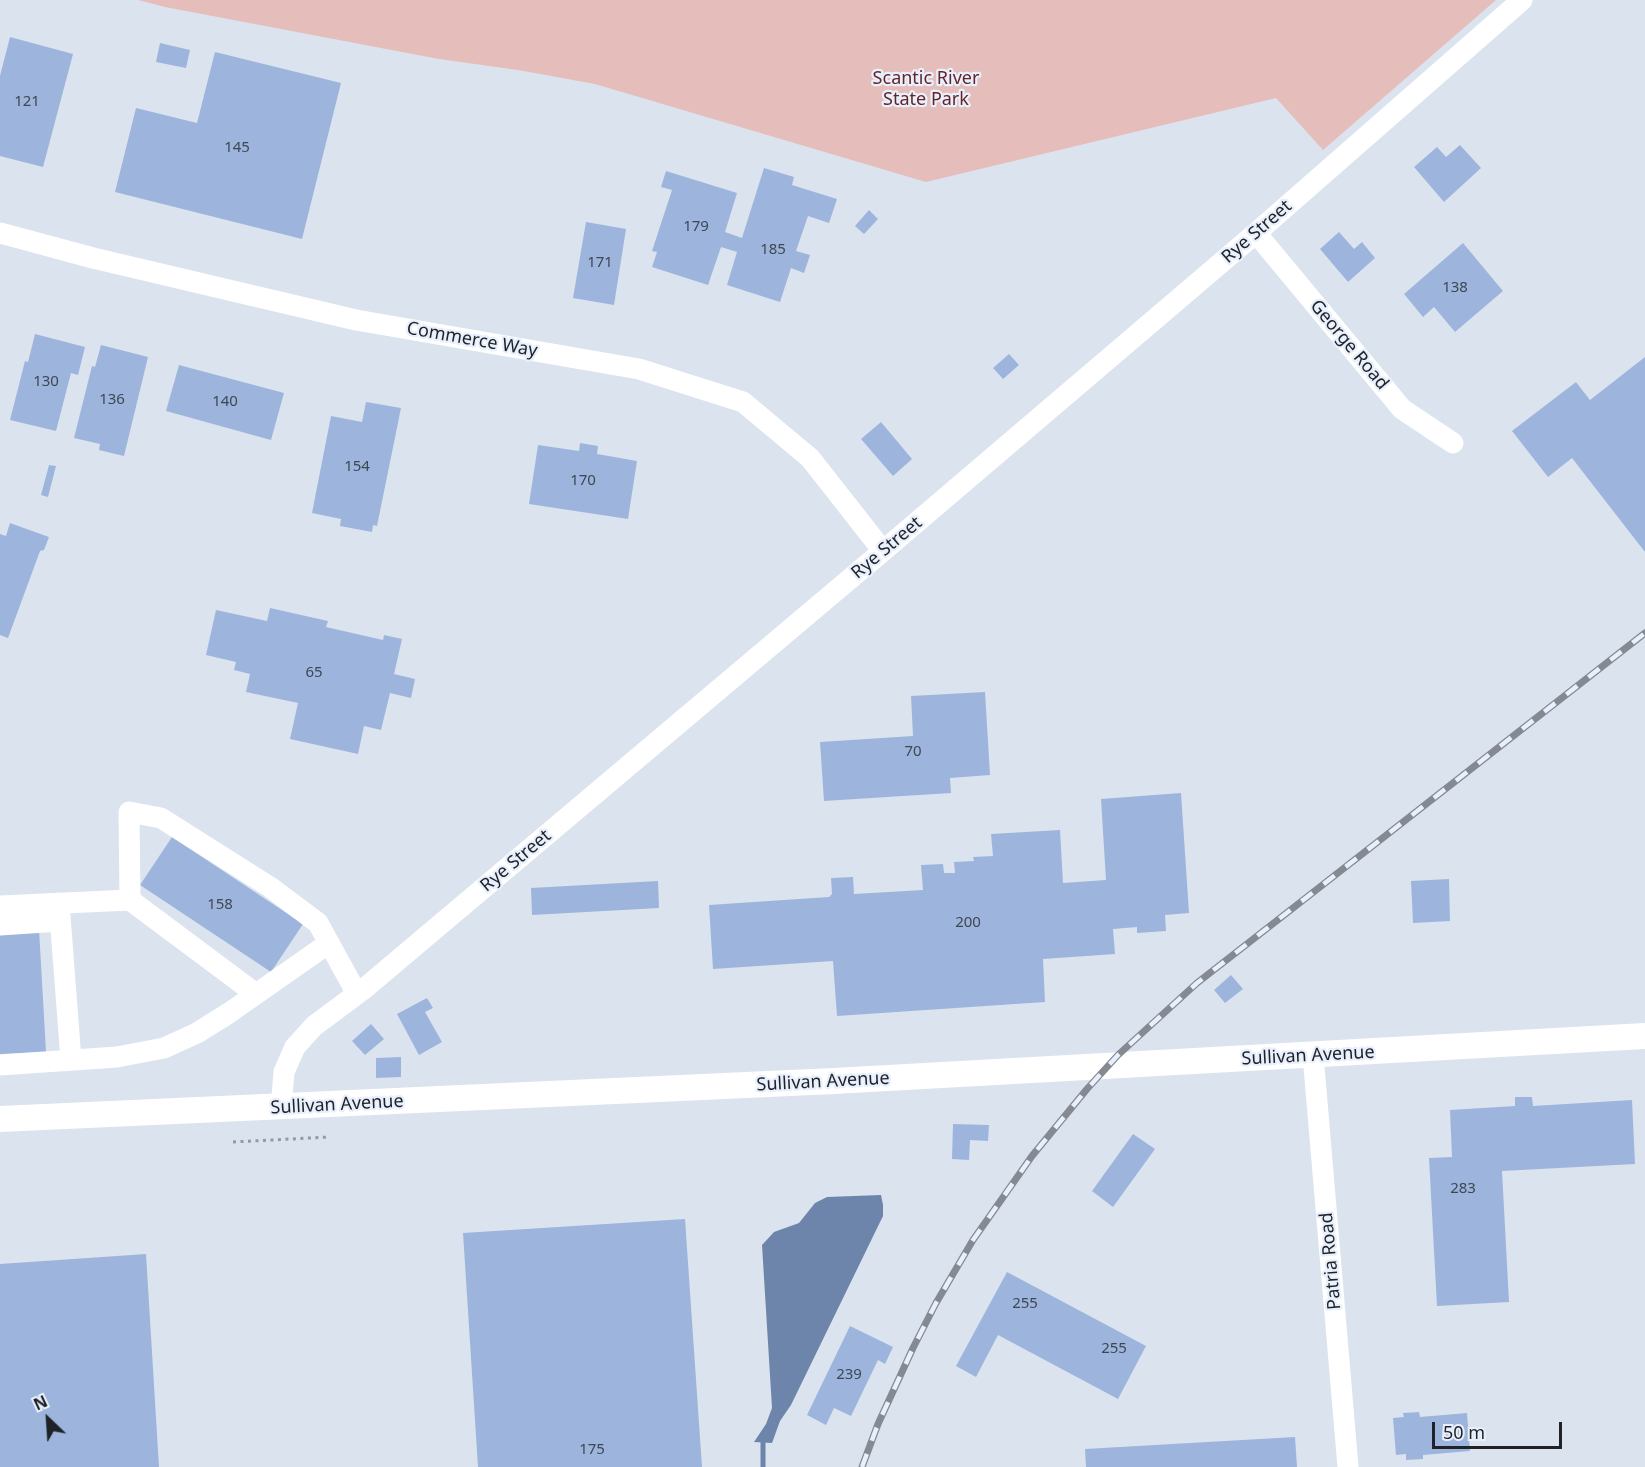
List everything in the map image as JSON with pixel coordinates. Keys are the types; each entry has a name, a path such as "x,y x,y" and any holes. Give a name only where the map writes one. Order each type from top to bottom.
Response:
{"main road":[{"name":"Sullivan Avenue","path":"0,1119 834,1082 1645,1036"}],"street":[{"name":"Rye Street","path":"281,1107 284,1072 295,1047 314,1026 357,994 883,551 1256,233 1522,0"},
{"name":"Commerce Way","path":"0,233 93,258 356,320 639,369 743,402 810,458 883,551"},
{"name":"George Road","path":"1256,233 1402,409 1453,443"},
{"path":"130,900 129,812 161,818 270,887 318,924 357,994"},
{"path":"0,925 130,900 256,994"},
{"path":"0,906 59,912"},
{"path":"59,912 71,1060"},
{"path":"0,1065 117,1057 164,1048 197,1033 329,943"},
{"name":"Patria Road","path":"1313,1055 1348,1467"}],"path":[{"path":"233,1142 329,1137"}],"green space":[{"name":"Scantic River State Park","path":"138,0 1496,0 1323,150 1276,98 926,182 595,84 439,59"}],"water":[{"path":"881,1195 883,1216 791,1405 780,1421 772,1443 754,1442 766,1424 772,1408 762,1245 774,1232 799,1223 815,1203 827,1197"}],"building":[{"path":"10,37 73,54 43,167 0,156 0,76"},
{"path":"160,43 190,50 186,68 156,62"},
{"path":"215,52 341,83 302,239 115,192 136,108 197,123"},
{"path":"1460,145 1481,168 1444,202 1414,167 1437,147 1446,157"},
{"path":"764,168 794,177 792,185 837,199 829,223 808,216 796,251 810,255 804,273 791,268 780,302 727,285 737,252 721,247 708,285 652,267 657,252 652,251 672,190 661,187 666,171 737,193 725,232 742,238"},
{"path":"869,210 878,219 864,234 855,226"},
{"path":"586,222 626,229 614,305 573,298"},
{"path":"1339,232 1354,249 1362,242 1375,258 1348,282 1320,249"},
{"path":"1463,243 1503,291 1455,332 1434,307 1423,317 1404,294"},
{"path":"35,334 85,347 78,375 71,373 56,431 10,420 25,361 28,362"},
{"path":"101,345 148,357 124,456 99,450 100,444 74,438 92,366 95,367"},
{"path":"1009,354 1019,365 1003,379 993,368"},
{"path":"1645,357 1645,552 1572,458 1548,477 1512,431 1576,382 1590,400"},
{"path":"179,365 284,393 271,440 166,411"},
{"path":"366,402 401,408 377,526 373,525 372,532 340,526 341,519 312,513 331,416 362,422"},
{"path":"881,422 912,459 893,476 861,439"},
{"path":"580,443 598,446 597,454 637,461 628,519 529,504 538,445 579,451"},
{"path":"49,465 56,466 48,497 41,495"},
{"path":"10,523 49,537 44,550 40,551 8,638 0,635 0,534 6,536"},
{"path":"270,608 328,621 326,627 383,640 384,635 402,639 394,674 415,679 411,698 390,693 381,730 364,726 358,754 290,739 298,703 246,692 250,674 234,670 236,662 206,655 216,610 267,621"},
{"path":"985,692 990,775 950,778 951,793 824,801 820,742 913,736 911,696"},
{"path":"1181,793 1189,913 1165,915 1166,931 1137,933 1137,927 1113,929 1115,954 1043,959 1045,1002 837,1016 833,961 713,969 709,905 829,897 832,894 831,878 853,877 854,894 923,890 921,865 943,864 944,873 955,873 954,862 974,861 973,857 993,856 991,834 1060,830 1063,883 1106,880 1101,799"},
{"path":"172,837 303,924 271,972 140,885"},
{"path":"1449,879 1450,921 1413,923 1411,881"},
{"path":"658,881 659,908 532,915 531,888"},
{"path":"39,929 46,1052 0,1054 0,932"},
{"path":"1231,975 1243,989 1225,1003 1214,990"},
{"path":"427,998 433,1008 425,1012 442,1042 419,1055 397,1014"},
{"path":"371,1024 384,1039 365,1055 352,1041"},
{"path":"401,1057 401,1077 376,1078 376,1058"},
{"path":"1515,1097 1532,1097 1533,1106 1632,1100 1635,1164 1502,1171 1509,1302 1437,1306 1429,1158 1452,1157 1450,1110 1515,1106"},
{"path":"953,1124 989,1125 988,1141 970,1140 969,1160 952,1159"},
{"path":"1133,1134 1155,1149 1113,1207 1092,1191"},
{"path":"685,1219 702,1467 478,1467 463,1233"},
{"path":"146,1254 159,1467 0,1467 0,1264"},
{"path":"1007,1272 1146,1346 1118,1399 998,1335 976,1377 956,1366"},
{"path":"850,1326 893,1347 885,1364 878,1360 851,1416 834,1408 826,1425 807,1415"},
{"path":"1419,1412 1420,1417 1467,1413 1470,1451 1423,1455 1423,1459 1406,1460 1406,1454 1396,1455 1393,1418 1404,1417 1403,1413"},
{"path":"1295,1437 1297,1467 1086,1467 1085,1449"}],"waterway":[{"path":"763,1442 763,1467"}],"railway":[{"path":"862,1467 878,1424 913,1348 973,1240 1032,1156 1118,1055 1197,983 1645,633"}]}
